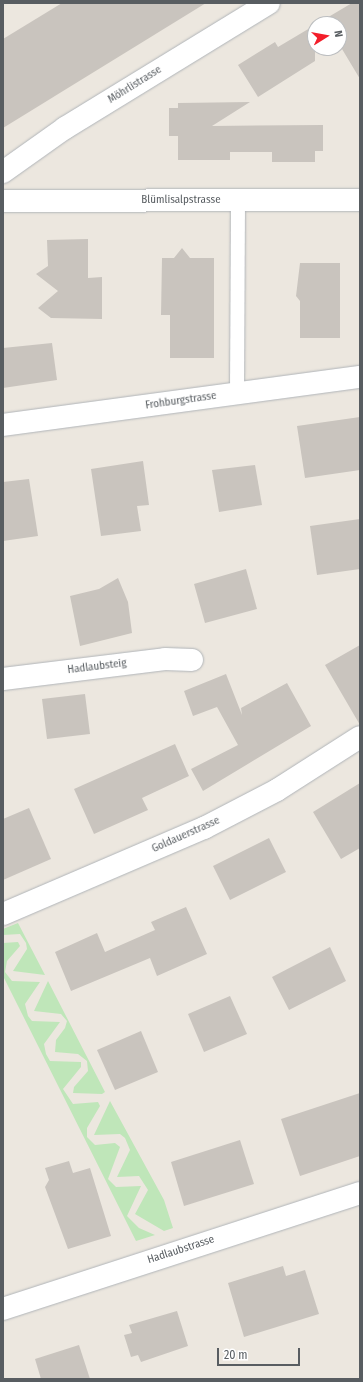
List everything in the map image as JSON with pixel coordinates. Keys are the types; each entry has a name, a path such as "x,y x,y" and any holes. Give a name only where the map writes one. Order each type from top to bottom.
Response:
{"street":[{"name":"Möhrlistrasse","path":"3,172 54,135 269,3"},
{"name":"Blümlisalpstrasse","path":"3,201 360,200"},
{"name":"Frohburgstrasse","path":"3,425 360,377"},
{"name":"Hadlaubsteig","path":"3,679 165,659 192,660"},
{"name":"Goldauerstrasse","path":"3,914 204,828 277,790 360,737"},
{"name":"Hadlaubstrasse","path":"3,1309 360,1193"}],"lane":[{"path":"237,393 238,200"}],"green space":[{"path":"18,923 45,975 13,971 27,949 26,943 20,934 3,935 3,929"},
{"path":"18,942 20,946 7,961 5,972 12,981 40,982 25,1004 28,1016 32,1021 60,1022 44,1044 46,1054 50,1061 81,1062 81,1067 63,1089 73,1104 98,1102 100,1106 87,1128 87,1137 95,1145 115,1143 120,1147 108,1179 116,1187 141,1186 127,1216 139,1228 155,1235 136,1241 3,976 3,943"},
{"path":"48,981 105,1092 102,1094 73,1093 74,1087 88,1071 87,1061 78,1054 55,1052 56,1040 65,1028 67,1021 61,1014 34,1011"},
{"path":"110,1101 164,1200 173,1228 164,1231 135,1214 148,1190 139,1176 117,1177 130,1150 125,1138 120,1134 94,1135"}],"building":[{"path":"62,3 206,3 3,128 3,39"},
{"path":"352,3 360,3 360,79 346,56 347,16 330,16"},
{"path":"307,30 307,56 315,56 315,61 258,97 238,65 275,42 278,47"},
{"path":"250,102 212,126 323,125 323,151 315,151 315,162 272,162 272,152 230,152 230,160 178,160 178,136 169,136 169,108 178,108 178,103"},
{"path":"88,239 88,278 102,277 102,319 51,318 38,308 58,291 36,274 48,266 47,240"},
{"path":"182,248 190,258 214,258 214,358 170,358 170,315 161,315 162,258 174,258"},
{"path":"300,263 340,263 340,338 300,338 300,301 296,296"},
{"path":"52,343 57,380 3,388 3,348"},
{"path":"360,417 360,470 305,478 297,426"},
{"path":"143,461 149,505 137,506 141,531 101,536 91,469"},
{"path":"255,465 262,505 219,512 212,470"},
{"path":"29,479 38,536 3,541 3,482"},
{"path":"360,519 360,569 317,575 310,526"},
{"path":"246,569 257,609 205,623 194,584"},
{"path":"118,578 128,602 132,633 80,646 70,596 99,589"},
{"path":"360,645 360,725 325,665"},
{"path":"226,674 242,715 241,708 287,683 311,726 203,791 191,769 238,745 217,707 193,716 184,691"},
{"path":"85,694 90,734 47,739 42,699"},
{"path":"175,744 189,776 142,798 148,810 94,834 74,789"},
{"path":"360,783 360,848 341,859 313,812"},
{"path":"29,808 51,859 3,880 3,819"},
{"path":"269,838 286,872 230,900 213,866"},
{"path":"186,907 207,954 157,976 150,958 71,991 55,952 97,933 105,952 155,930 151,922"},
{"path":"330,947 346,981 289,1010 272,977"},
{"path":"230,996 247,1034 204,1052 188,1014"},
{"path":"141,1031 158,1072 115,1090 97,1050"},
{"path":"360,1093 360,1156 300,1176 281,1119"},
{"path":"240,1140 254,1184 184,1206 171,1162"},
{"path":"69,1161 73,1173 90,1168 111,1236 68,1249 45,1187 49,1180 45,1168"},
{"path":"283,1266 286,1276 305,1270 319,1314 244,1337 228,1283"},
{"path":"177,1311 188,1346 141,1362 138,1355 131,1357 124,1335 132,1333 129,1325"},
{"path":"79,1345 90,1379 41,1379 35,1359"}]}
